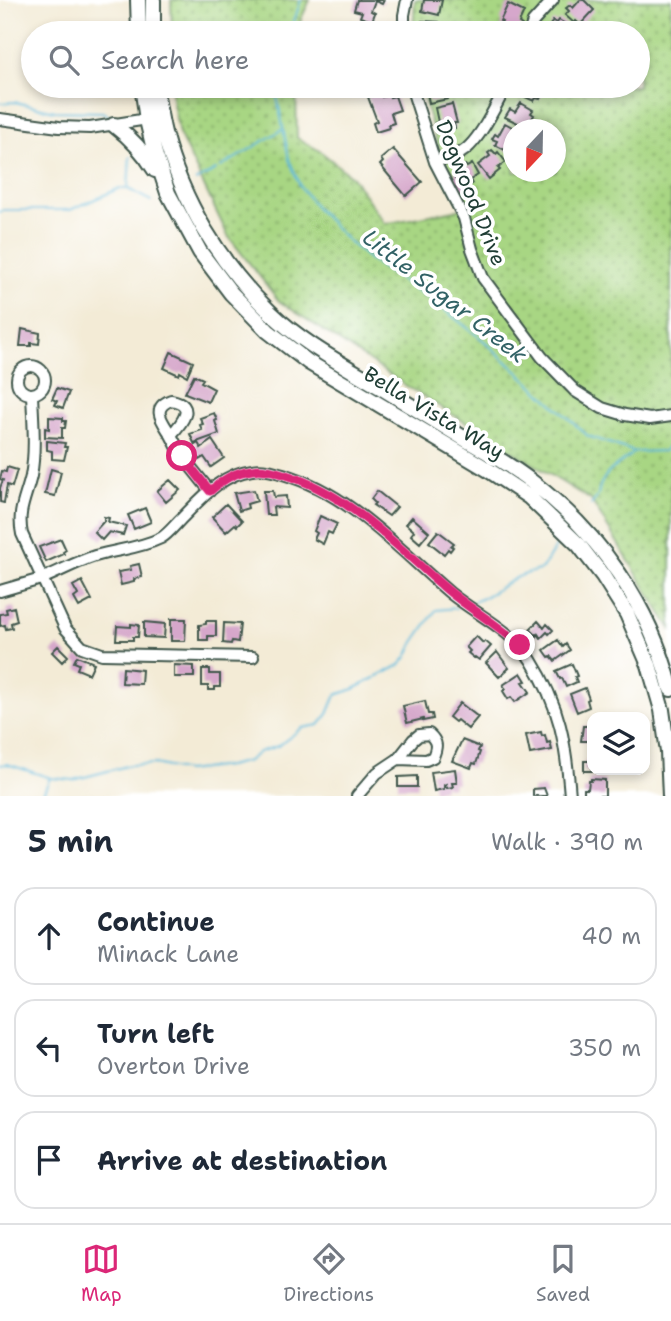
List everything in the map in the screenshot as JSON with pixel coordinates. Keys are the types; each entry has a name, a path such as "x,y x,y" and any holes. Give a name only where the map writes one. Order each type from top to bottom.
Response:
{"main road":[{"path":"138,0 139,21"},
{"path":"152,0 152,21"},
{"name":"Bella Vista Way","path":"146,98 185,195 219,253 244,285 272,314 304,340 497,458 531,480 562,506 607,557 636,600 654,638 671,689"},
{"name":"Bella Vista Way","path":"155,98 155,154 168,193 200,252 231,293 268,331 309,362 465,455 529,497 579,545 603,576 627,614 649,665 662,710 670,796"},
{"path":"114,125 130,138 148,159 168,193"}],"street":[{"path":"405,21 407,0"},
{"path":"534,21 553,0"},
{"name":"Dogwood Drive","path":"415,98 435,162 464,218 483,278 542,357 575,391 603,408 650,419 671,416"},
{"path":"435,162 461,153 471,144 499,98"},
{"path":"0,119 90,128 154,118"},
{"path":"32,394 34,439 31,475 19,520 22,534 65,628 82,647 102,654 253,657"},
{"path":"171,435 182,456 210,491"},
{"path":"0,591 106,553 140,547 164,536 210,491 226,478 241,472 267,470 294,478 330,494 355,510 453,595 507,634 530,658 549,691 561,724 570,796"},
{"path":"357,796 377,773 398,759"}],"green space":[{"path":"171,0 310,0 301,21 172,21"},
{"path":"415,0 671,0 671,629 591,500 408,387 279,301 228,236 179,134 172,98 296,98 297,138 320,151 353,178 385,224 470,207 440,153 424,98 650,98 650,21 414,21"}],"building":[{"path":"357,0 384,0 382,4 375,1 371,11 375,13 372,21 360,17 362,12 354,10"},
{"path":"424,0 442,0 439,15 422,11"},
{"path":"580,0 584,0 594,10 584,21 572,21 565,15 569,11 566,8 570,5 573,8"},
{"path":"508,4 524,12 520,21 500,21"},
{"path":"368,98 396,98 400,110 391,113 394,123 388,125 389,128 376,132 373,123 377,121"},
{"path":"428,98 448,99 429,103"},
{"path":"521,103 533,110 531,113 534,115 532,119 505,117 510,109 515,112"},
{"path":"452,104 457,123 454,123 455,128 443,131 442,127 437,129 435,108"},
{"path":"503,127 503,149 495,145 497,141 492,139 495,134 498,136"},
{"path":"393,149 422,182 406,196 380,165 383,162 381,159"},
{"path":"492,150 496,154 498,152 503,158 503,164 498,168 500,170 489,179 478,165 490,156 488,153"},
{"path":"472,164 478,175 470,180 472,184 462,190 453,175 456,174 454,171"},
{"path":"22,329 40,333 39,344 20,346"},
{"path":"171,352 193,362 187,376 164,368"},
{"path":"194,375 214,389 208,402 185,393"},
{"path":"57,388 69,392 63,408 55,405 57,401 52,399"},
{"path":"214,413 219,434 194,443 190,434 202,430 200,418"},
{"path":"49,417 63,418 63,421 66,421 65,428 62,428 62,438 45,437 45,428 49,429"},
{"path":"212,440 224,458 211,467 204,457 199,460 189,449 198,443 201,448"},
{"path":"47,441 65,443 64,447 67,447 64,460 52,459 52,451 47,450"},
{"path":"7,467 17,470 12,487 7,485 4,503 0,502 3,480 0,479 2,471 6,472"},
{"path":"51,469 61,472 55,496 45,494"},
{"path":"170,480 180,490 166,502 157,491"},
{"path":"254,490 257,501 247,504 248,508 239,511 234,493"},
{"path":"264,491 273,491 274,497 286,496 287,508 273,507 274,515 266,515"},
{"path":"377,491 397,507 389,516 373,505 375,503 371,499"},
{"path":"226,504 242,521 226,532 212,517"},
{"path":"145,508 151,522 134,529 128,515"},
{"path":"320,516 337,524 332,534 328,532 323,544 314,539"},
{"path":"104,517 109,518 108,522 126,526 123,535 109,532 102,540 94,532 104,521"},
{"path":"412,517 429,532 420,543 411,535 414,531 406,524"},
{"path":"438,531 454,543 450,551 448,549 444,554 429,542"},
{"path":"61,539 66,550 64,554 46,562 39,547"},
{"path":"139,564 142,577 121,585 118,572 131,570 130,566"},
{"path":"82,581 92,600 79,607 74,598 78,595 73,586"},
{"path":"14,607 17,621 11,623 12,628 0,626 0,614 7,613 6,609"},
{"path":"171,619 186,619 185,641 171,641"},
{"path":"206,621 216,621 216,636 199,640 199,625 206,624"},
{"path":"538,621 544,628 547,624 553,630 541,638 538,634 537,636 530,629"},
{"path":"144,622 165,624 164,638 144,637"},
{"path":"224,623 240,624 238,642 223,643"},
{"path":"131,624 139,625 138,637 133,637 133,640 116,640 117,626 131,627"},
{"path":"476,636 491,646 479,660 468,653 470,651 466,647"},
{"path":"558,640 563,647 566,644 570,650 555,661 544,650"},
{"path":"58,646 68,656 62,662 52,652"},
{"path":"497,652 509,668 499,677 486,663"},
{"path":"77,656 94,663 89,674 77,669 79,664 74,662"},
{"path":"572,664 577,682 566,687 556,671"},
{"path":"174,665 194,666 194,677 174,677"},
{"path":"123,668 142,670 141,684 122,683"},
{"path":"202,669 210,669 210,674 220,674 220,687 208,690 208,686 202,686"},
{"path":"521,673 530,692 515,702 511,697 508,699 503,685"},
{"path":"585,688 589,707 577,712 570,694"},
{"path":"425,701 428,714 432,714 433,719 407,723 403,706"},
{"path":"460,703 478,717 468,729 449,717"},
{"path":"583,726 587,726 587,741 581,741"},
{"path":"541,732 547,743 550,742 552,750 530,754 526,735"},
{"path":"462,740 480,747 476,764 473,763 471,768 452,761"},
{"path":"455,769 457,783 452,783 453,787 447,788 446,784 444,789 434,791 431,772"},
{"path":"417,776 417,787 398,787 398,777"},
{"path":"591,779 605,780 605,796 584,796 584,789 588,789"},
{"path":"544,788 547,796 533,796 533,789"}],"waterway":[{"name":"Little Sugar Creek","path":"294,21 301,0"},
{"name":"Little Sugar Creek","path":"277,98 289,159 300,186 317,209 346,239 370,260 433,301 483,340 588,436 635,452 664,451 671,444"},
{"path":"0,103 15,102 55,111 103,112 110,117"},
{"path":"221,167 283,129"},
{"path":"128,188 130,157"},
{"path":"196,181 216,170"},
{"path":"0,212 70,210 118,189 128,189 151,201"},
{"path":"591,505 606,476 635,452"},
{"path":"473,602 517,577 542,569 556,546"},
{"path":"0,765 7,764 51,778 73,780 131,765 155,764 186,771 248,761 259,752 278,746 302,728 319,725 328,714 336,695 354,689 400,665 436,610 456,608"},
{"path":"42,796 50,778"}],"route":[{"path":"182,456 210,491 226,478 255,469 294,478 330,494 355,510 453,595 520,645"}]}
